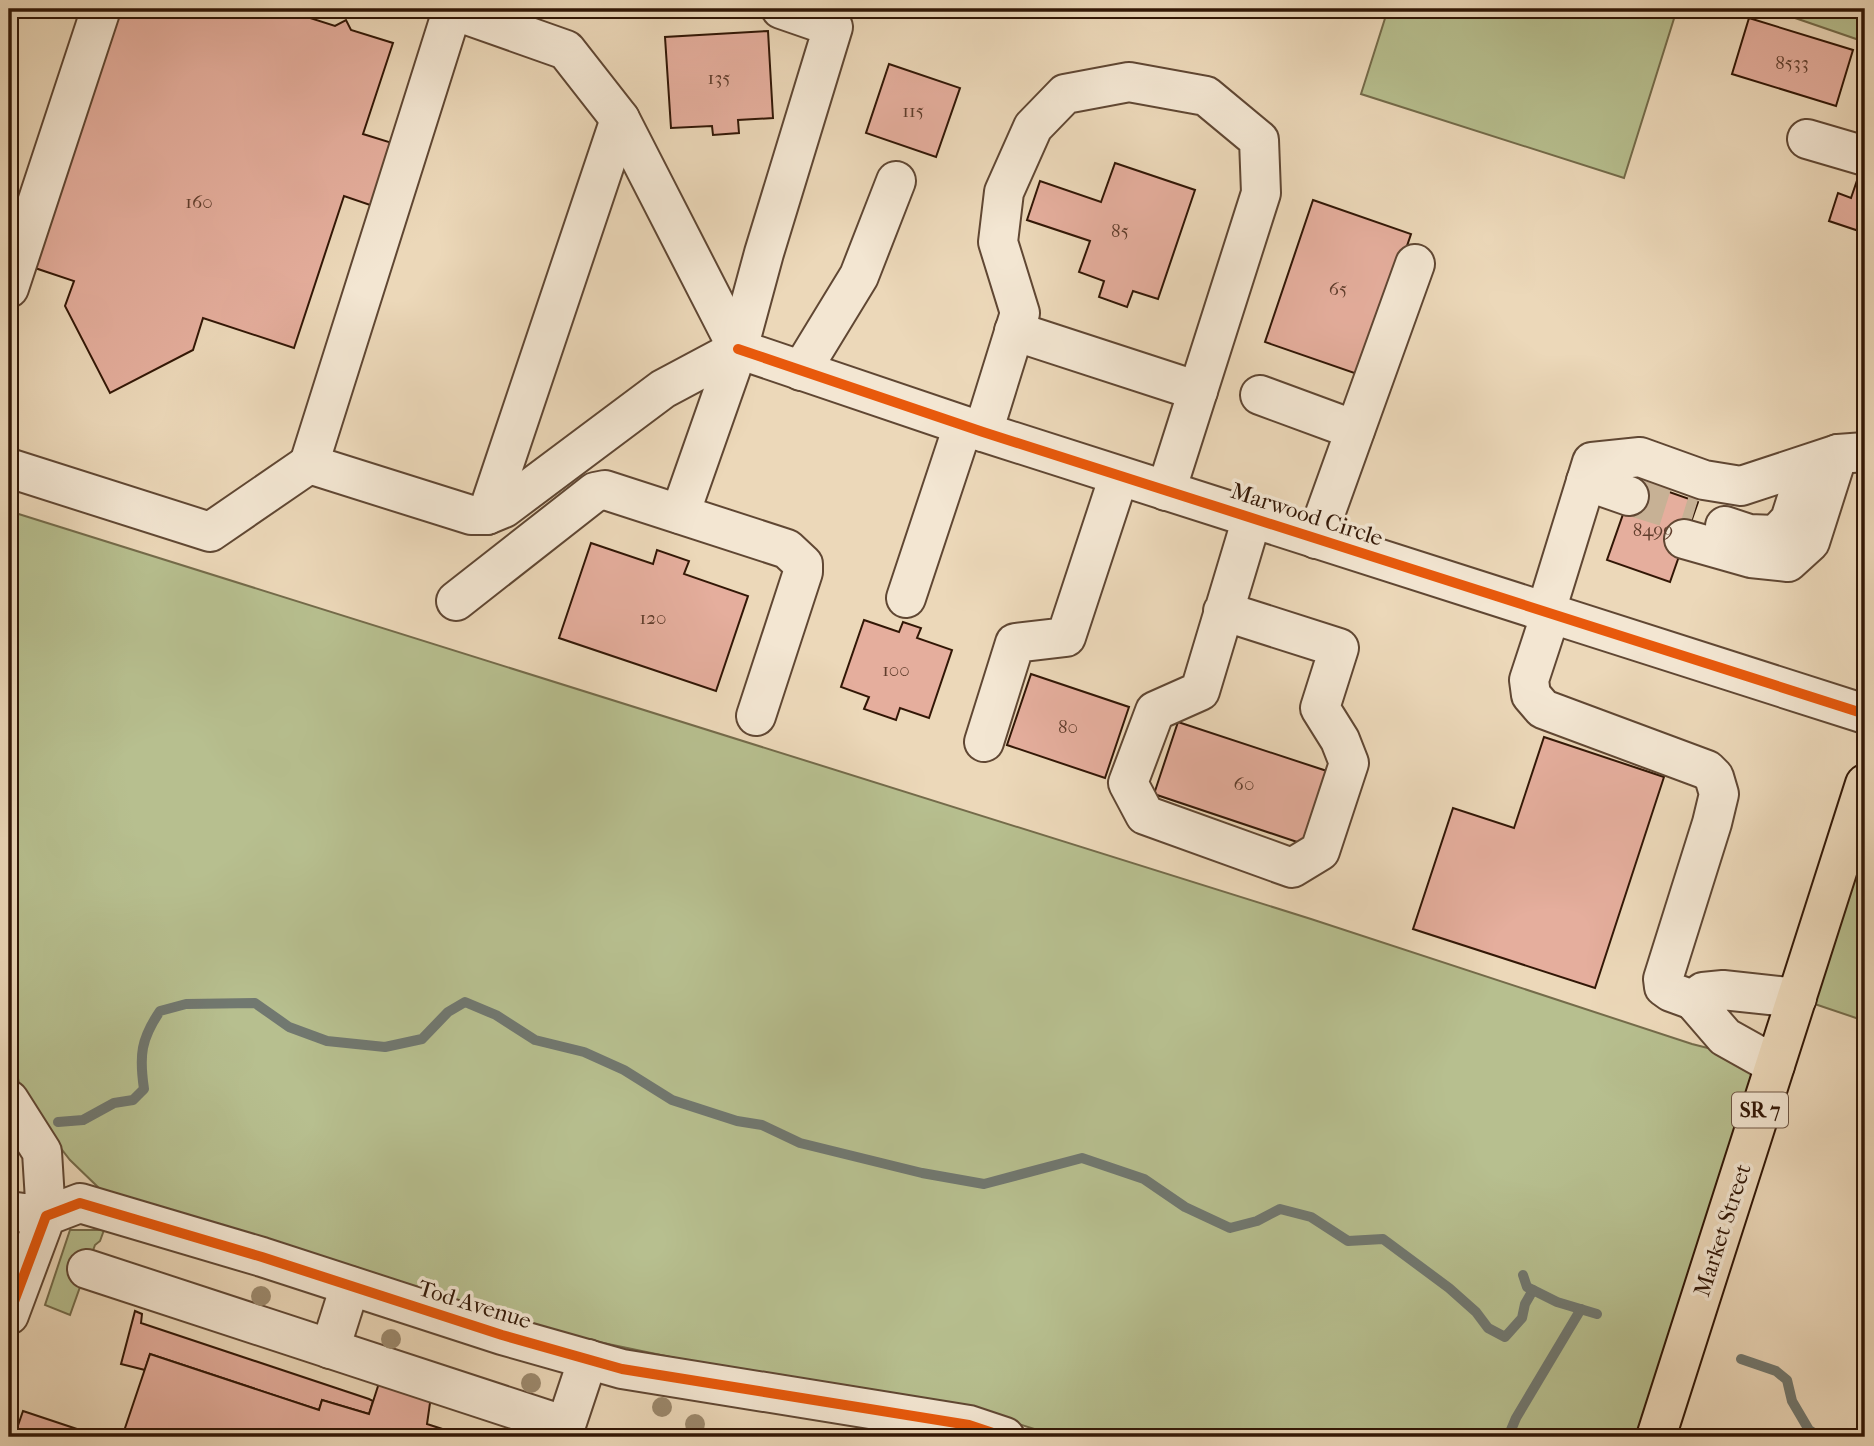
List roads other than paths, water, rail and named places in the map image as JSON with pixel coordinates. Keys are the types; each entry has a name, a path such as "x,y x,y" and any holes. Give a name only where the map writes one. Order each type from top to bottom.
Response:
{"main road":[{"name":"Market Street","path":"1656,1437 1865,784"}],"street":[{"path":"9,288 101,9"},
{"path":"680,514 738,349 764,253 834,27 781,9"},
{"path":"9,468 210,532 309,464 451,10 566,50 620,119 738,349"},
{"path":"906,598 1020,313 998,242 1004,192 1033,127 1065,94 1129,82 1206,96 1259,140 1261,193 1166,491"},
{"path":"488,515 620,119"},
{"path":"1807,138 1865,156"},
{"path":"801,371 859,276 896,181"},
{"path":"1316,539 1415,264"},
{"path":"1014,331 1198,391"},
{"path":"309,464 471,515 488,515 503,508 663,389 738,349"},
{"name":"Marwood Circle","path":"738,349 973,429 1865,714"},
{"path":"1260,395 1355,430"},
{"path":"1775,1065 1725,1037 1693,1000 1671,992 1664,986 1663,979 1719,794 1714,777 1707,770 1543,709 1531,695 1529,680 1592,461 1640,457 1704,480 1741,486 1837,457"},
{"path":"1689,527 1751,558 1788,562 1810,542 1837,457"},
{"path":"984,742 1015,643 1066,637 1119,476"},
{"path":"456,601 595,492 605,490 787,549 803,564 803,572 756,716"},
{"path":"1582,494 1625,507"},
{"path":"1223,611 1339,648 1320,708 1340,740 1349,764 1320,851 1292,868 1145,815 1128,783 1155,712 1200,691 1223,611 1251,518"},
{"path":"1693,1000 1703,992 1723,990 1797,998"},
{"path":"9,1315 46,1216 42,1152 14,1116"},
{"name":"Tod Avenue","path":"46,1216 80,1203 502,1335 622,1369 880,1424 969,1426 1005,1437"},
{"path":"9,1211 46,1216"},
{"path":"87,1269 330,1349 564,1431 588,1359"},
{"path":"330,1349 350,1286"}],"waterway":[{"path":"58,1122 83,1120 114,1103 133,1100 144,1089 143,1048 160,1011 186,1004 255,1003 289,1027 327,1041 385,1047 422,1039 448,1012 465,1002 496,1015 535,1040 584,1052 624,1070 672,1100 737,1121 762,1125 800,1143 922,1173 984,1184 1082,1158 1144,1179 1185,1207 1230,1228 1257,1221 1280,1209 1311,1217 1348,1241 1383,1239 1449,1288 1476,1312 1488,1328 1505,1337 1522,1318 1525,1304 1533,1290"},
{"path":"1523,1275 1527,1287 1557,1302 1597,1314"},
{"path":"1508,1437 1516,1418 1581,1309"},
{"path":"1741,1359 1776,1371 1787,1380 1792,1401 1809,1430 1820,1437"}],"tunnel":[{"path":"1629,496 1693,516"}]}
